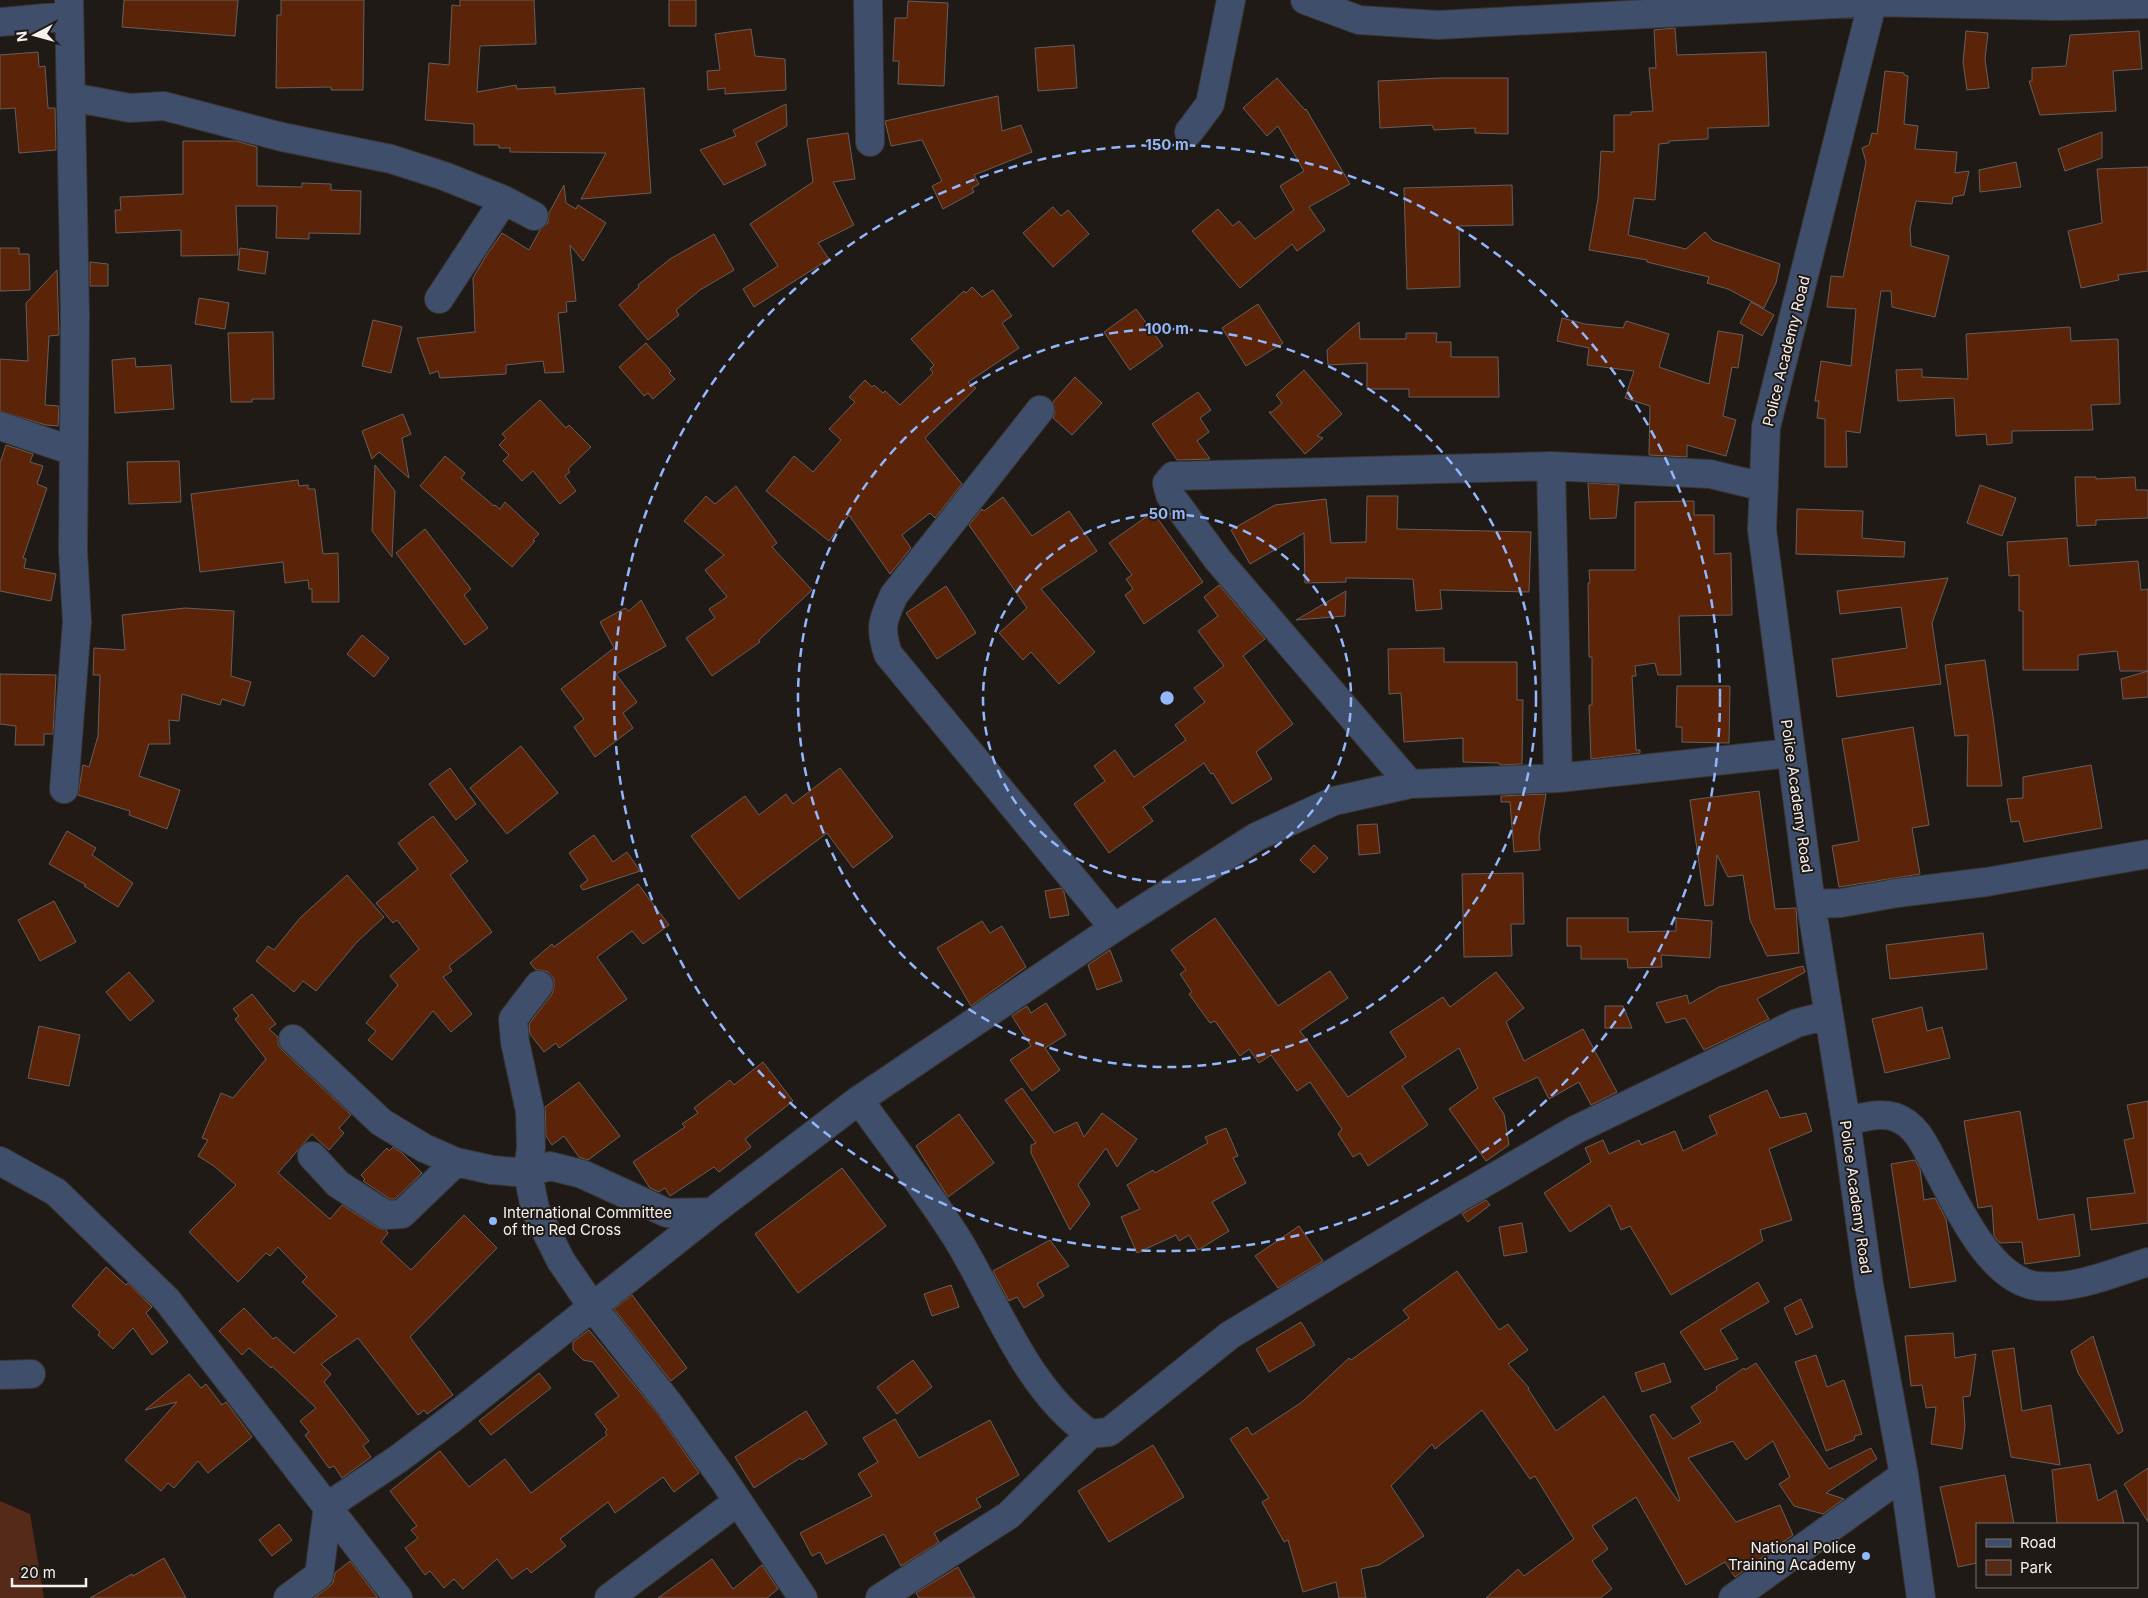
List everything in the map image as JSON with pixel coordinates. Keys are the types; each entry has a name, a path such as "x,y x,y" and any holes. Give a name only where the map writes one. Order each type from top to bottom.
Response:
{"street":[{"path":"868,0 870,142"},
{"path":"1189,132 1210,104 1231,0"},
{"path":"1305,0 1359,20 1438,25 1873,1 2060,6 2148,4"},
{"name":"Police Academy Road","path":"1873,1 1766,428 1762,530 1812,904 1869,1284 1904,1475 1921,1598"},
{"path":"0,22 69,8 76,423 73,451 73,551 77,622 64,789"},
{"path":"71,97 130,108 164,106 282,137 391,159 444,176 504,200 534,216"},
{"path":"439,299 504,200"},
{"path":"1040,410 894,595 882,620 883,639 888,654 1114,928"},
{"path":"0,426 73,451"},
{"path":"1551,466 1558,778"},
{"path":"1410,784 1218,560 1170,495 1167,484 1173,476 1551,466 1710,474 1764,487"},
{"path":"288,1598 319,1575 328,1506 398,1459 450,1420 712,1212 859,1100 1114,928 1256,837 1334,801 1410,784 1558,778 1791,753"},
{"path":"1812,904 1841,903 1897,893 1986,882 2148,854"},
{"path":"539,985 513,1019 515,1042 530,1111 531,1147 528,1173 535,1209 561,1261 592,1306 669,1404 803,1598"},
{"path":"880,1598 1009,1515 1090,1434 1109,1432 1230,1335 1575,1130 1797,1022 1829,1015"},
{"path":"293,1039 381,1122 424,1148 456,1162 492,1170 528,1173 550,1166 582,1174 667,1213 712,1212"},
{"path":"859,1100 957,1240 1031,1371 1073,1422 1090,1434"},
{"path":"1846,1121 1869,1115 1894,1117 1918,1133 1978,1242 1992,1260 2008,1274 2036,1286 2071,1285 2148,1262"},
{"path":"312,1156 338,1184 386,1216 402,1214 456,1162"},
{"path":"0,1161 56,1192 167,1300 398,1598"},
{"path":"2119,1271 2148,1270"},
{"path":"0,1375 31,1374"},
{"path":"1733,1598 1904,1475"},
{"path":"609,1598 737,1502"}],"green space":[{"path":"0,1501 30,1514 44,1598 0,1598"}],"building":[{"path":"124,0 238,0 235,36 122,27"},
{"path":"281,0 364,0 363,90 331,90 331,87 276,88 277,15 281,15"},
{"path":"460,0 534,0 536,44 480,46 477,92 516,85 517,89 555,87 555,94 644,88 651,193 581,199 606,153 510,152 510,148 499,148 499,145 474,145 474,124 425,120 429,63 449,65 452,5 460,6"},
{"path":"669,0 696,0 696,26 669,26"},
{"path":"908,1 948,3 944,86 898,84 899,61 893,61 895,18 907,18"},
{"path":"1675,28 1677,55 1766,52 1769,126 1708,128 1708,139 1669,141 1669,143 1659,144 1655,200 1634,198 1628,235 1686,249 1705,232 1713,241 1780,264 1776,283 1764,308 1728,289 1707,283 1709,277 1647,262 1647,260 1589,250 1598,199 1601,151 1614,152 1614,115 1631,115 1631,112 1653,111 1649,68 1656,68 1654,30"},
{"path":"751,29 755,56 785,59 786,90 725,94 725,88 708,90 707,71 720,70 715,34"},
{"path":"1966,31 1988,33 1985,59 1989,88 1967,90 1963,62"},
{"path":"2139,31 2142,69 2113,71 2116,111 2040,115 2029,81 2032,81 2032,68 2066,66 2070,35"},
{"path":"1074,45 1077,88 1038,91 1035,48"},
{"path":"38,52 39,67 45,66 48,108 55,108 56,150 19,153 15,108 0,109 0,55"},
{"path":"1885,71 1904,73 1904,75 1908,76 1904,124 1918,126 1915,149 1957,152 1955,173 1969,171 1964,195 1953,197 1952,204 1916,201 1910,229 1911,246 1949,256 1935,317 1892,307 1891,291 1881,291 1860,433 1846,431 1847,467 1825,467 1825,419 1817,418 1819,401 1815,401 1821,361 1851,366 1856,309 1827,307 1831,276 1843,277 1866,162 1862,148 1869,145 1872,133 1877,134"},
{"path":"1277,78 1306,109 1350,184 1309,207 1325,230 1297,251 1292,244 1240,288 1192,231 1218,209 1233,226 1239,221 1255,239 1294,210 1280,186 1304,171 1278,126 1267,136 1243,108"},
{"path":"1442,78 1508,78 1508,134 1475,133 1475,128 1434,130 1432,125 1380,128 1378,81"},
{"path":"998,96 1002,131 1021,125 1032,152 974,175 979,184 972,188 974,192 943,209 932,186 942,181 922,140 891,146 885,121"},
{"path":"786,104 787,126 756,143 766,165 724,185 700,150 736,136 733,130"},
{"path":"2102,132 2102,158 2065,171 2058,149"},
{"path":"848,133 855,179 833,182 854,225 818,243 829,259 754,307 743,289 778,266 750,224 813,182 807,139"},
{"path":"183,141 236,141 257,147 257,186 302,187 302,183 331,184 331,190 361,191 360,234 309,233 309,239 276,238 277,206 236,206 238,255 181,256 181,230 116,233 115,210 121,210 120,197 183,194"},
{"path":"2016,162 2021,187 1980,192 1979,170"},
{"path":"2148,167 2148,271 2118,275 2119,280 2081,288 2068,231 2102,223 2097,169"},
{"path":"564,185 566,203 576,209 578,205 606,223 583,261 570,245 576,301 566,302 567,312 558,313 564,372 545,373 543,361 506,365 506,374 440,378 438,371 430,374 417,338 475,332 473,278 486,256 502,233 529,250 540,230 548,223 549,213"},
{"path":"1512,185 1513,225 1459,226 1460,287 1407,289 1404,188"},
{"path":"1053,207 1061,216 1068,210 1089,234 1053,267 1023,233"},
{"path":"714,234 734,270 700,290 676,310 679,315 648,340 619,305 639,287 638,285 670,259"},
{"path":"0,248 19,248 19,254 29,254 30,290 0,291"},
{"path":"240,248 268,252 265,274 238,270"},
{"path":"90,262 108,264 108,286 90,286"},
{"path":"57,270 59,335 49,336 45,405 59,406 58,426 46,425 0,411 0,359 28,361 26,303"},
{"path":"972,287 982,297 993,290 1012,316 1002,323 1019,348 968,382 976,388 925,438 962,484 935,518 930,513 902,535 911,548 890,574 849,515 829,541 766,491 794,456 813,472 841,440 829,429 855,402 849,397 865,380 872,387 874,385 883,393 885,391 900,405 933,373 930,369 934,365 911,339 964,291 966,293"},
{"path":"199,298 229,303 225,329 195,324"},
{"path":"1751,302 1774,315 1762,336 1740,323"},
{"path":"1258,304 1283,343 1246,366 1222,328"},
{"path":"1136,309 1163,346 1130,370 1104,332"},
{"path":"1562,318 1585,324 1623,328 1626,321 1669,334 1659,367 1709,384 1718,331 1743,335 1738,368 1732,367 1723,416 1736,420 1726,456 1687,445 1687,457 1649,455 1650,406 1625,398 1634,371 1587,365 1589,348 1557,341"},
{"path":"373,320 402,327 391,373 362,366"},
{"path":"1359,322 1360,339 1406,339 1406,333 1437,333 1436,342 1451,342 1451,357 1498,357 1499,397 1409,397 1409,389 1367,389 1367,363 1328,365 1327,350"},
{"path":"2070,327 2071,341 2118,339 2120,404 2091,405 2093,430 2012,431 2012,443 1987,445 1986,434 1956,436 1954,398 1898,401 1896,370 1922,369 1922,377 1968,379 1966,334"},
{"path":"273,332 274,399 252,399 252,402 231,402 228,333"},
{"path":"646,343 671,371 669,373 675,379 653,399 648,393 644,396 619,367"},
{"path":"135,358 136,367 171,365 174,409 115,413 112,360"},
{"path":"1304,370 1342,414 1317,436 1323,438 1305,454 1269,412 1272,412 1282,403 1276,395"},
{"path":"1075,377 1102,403 1072,435 1053,418 1055,412 1053,402"},
{"path":"1198,392 1211,410 1200,418 1209,432 1197,441 1210,459 1177,460 1152,424"},
{"path":"540,400 566,428 569,425 591,447 568,469 570,472 565,476 576,491 560,504 533,471 522,481 503,461 509,455 499,445 506,438 502,434"},
{"path":"403,414 411,434 402,438 409,478 379,452 372,459 362,431"},
{"path":"6,445 33,454 30,462 43,466 37,484 47,488 23,558 26,559 24,568 56,574 51,601 0,591 0,463"},
{"path":"445,456 465,473 461,478 494,506 500,509 505,502 539,534 512,567 420,486"},
{"path":"179,461 181,502 129,504 127,462"},
{"path":"375,465 395,491 392,557 372,531"},
{"path":"2075,477 2096,477 2096,479 2135,477 2136,490 2148,490 2148,518 2096,520 2096,525 2077,526"},
{"path":"298,480 299,486 308,485 308,489 315,489 323,554 338,553 339,602 312,602 312,589 309,589 308,580 285,583 283,562 200,572 191,494"},
{"path":"1588,483 1619,485 1616,518 1590,519"},
{"path":"1980,485 2016,498 2002,536 1967,523"},
{"path":"736,486 777,543 772,547 812,590 759,640 760,642 712,676 686,638 715,618 709,609 727,597 705,570 724,555 684,521 706,496 715,504"},
{"path":"1367,496 1398,496 1397,529 1531,532 1529,592 1440,590 1442,609 1416,611 1413,579 1346,578 1346,582 1305,583 1304,533 1250,564 1231,530 1275,505 1326,499 1331,543 1366,542"},
{"path":"1003,497 1032,536 1069,511 1097,551 1041,589 1095,652 1059,684 1031,652 1023,660 999,633 1027,608 969,525 982,509 984,511"},
{"path":"1694,501 1694,515 1714,515 1714,554 1731,553 1732,615 1679,616 1681,675 1658,675 1655,663 1635,666 1636,676 1632,676 1636,750 1640,750 1640,753 1591,759 1589,705 1592,705 1592,657 1589,657 1589,570 1635,570 1635,502"},
{"path":"1797,509 1863,511 1862,538 1905,542 1904,557 1796,554"},
{"path":"1153,512 1203,582 1144,624 1125,595 1133,589 1126,579 1132,575 1109,543"},
{"path":"425,529 471,589 464,595 488,628 465,645 396,553"},
{"path":"2067,538 2069,566 2138,561 2141,590 2148,589 2148,671 2120,671 2117,651 2078,655 2078,670 2023,670 2023,611 2019,611 2019,575 2009,576 2007,542"},
{"path":"1948,578 1932,623 1941,684 1837,697 1832,659 1907,648 1901,607 1840,614 1837,591"},
{"path":"1219,585 1265,639 1243,656 1293,724 1256,752 1272,779 1232,804 1213,773 1211,774 1204,763 1143,807 1153,821 1109,853 1074,804 1105,781 1094,766 1115,750 1134,777 1186,740 1175,725 1205,702 1194,688 1224,666 1198,631 1218,616 1204,597"},
{"path":"946,586 976,633 937,659 906,613"},
{"path":"1346,591 1345,616 1296,620"},
{"path":"641,600 666,646 616,674 637,702 623,713 633,728 595,757 574,727 584,719 561,689 614,648 600,622 625,608 629,611"},
{"path":"185,608 234,611 231,676 251,682 244,706 222,699 220,705 182,694 179,721 169,720 170,744 149,744 139,776 180,790 167,829 129,815 130,811 78,795 83,765 89,767 98,736 100,675 93,675 94,648 125,650 122,615"},
{"path":"362,635 389,658 374,677 347,654"},
{"path":"1444,648 1444,662 1517,662 1517,700 1523,700 1522,764 1500,765 1499,763 1463,762 1463,738 1404,742 1401,693 1389,694 1388,649"},
{"path":"1985,660 2002,786 1967,786 1968,735 1955,736 1945,665"},
{"path":"2148,671 2148,697 2123,699 2121,679"},
{"path":"0,674 56,675 53,734 44,734 44,745 15,745 16,726 0,724"},
{"path":"1677,686 1730,686 1729,743 1682,742 1682,727 1676,727"},
{"path":"1913,727 1929,825 1912,828 1920,874 1839,887 1832,846 1859,841 1842,739"},
{"path":"521,746 558,793 507,834 470,788"},
{"path":"2091,765 2102,828 2024,842 2019,821 2011,822 2007,799 2023,798 2023,777"},
{"path":"450,768 476,804 456,820 429,784"},
{"path":"840,768 893,837 853,868 827,833 739,899 691,836 745,796 759,815 786,794 793,804"},
{"path":"1759,791 1775,909 1796,908 1799,953 1767,956 1750,920 1743,875 1728,877 1717,855 1713,905 1705,906 1690,800"},
{"path":"1546,794 1539,837 1540,850 1514,852 1510,802 1501,802 1501,796"},
{"path":"433,816 468,861 450,875 492,932 449,966 452,971 443,977 472,1014 451,1032 433,1011 392,1060 368,1040 376,1031 366,1023 398,985 390,976 419,949 397,920 393,923 376,903 418,869 398,843"},
{"path":"1377,824 1380,853 1359,855 1357,825"},
{"path":"67,831 96,848 92,855 133,883 118,907 84,886 86,885 49,864"},
{"path":"594,835 613,862 627,852 640,871 583,890 580,886 588,880 569,853"},
{"path":"1314,845 1328,858 1314,873 1300,860"},
{"path":"1523,873 1524,924 1511,924 1512,956 1464,957 1462,874"},
{"path":"347,875 384,917 357,942 316,991 303,981 294,992 256,961 268,946 274,950 300,918"},
{"path":"638,884 669,925 643,944 632,931 597,957 627,999 559,1048 556,1043 544,1052 530,1034 529,1024 552,994 554,979 548,972 536,970 530,963 552,944 554,947"},
{"path":"1061,888 1064,892 1069,915 1050,918 1045,891"},
{"path":"54,901 76,942 40,961 18,920"},
{"path":"1215,918 1278,1006 1330,971 1348,998 1300,1031 1348,1097 1406,1057 1390,1032 1443,997 1450,1007 1496,972 1524,1008 1506,1022 1524,1061 1583,1029 1617,1092 1591,1105 1579,1082 1549,1099 1538,1077 1493,1098 1504,1114 1509,1145 1486,1161 1449,1109 1478,1088 1459,1048 1402,1086 1428,1125 1368,1166 1360,1153 1353,1157 1338,1134 1342,1129 1310,1082 1297,1091 1271,1055 1259,1063 1249,1049 1240,1056 1215,1021 1210,1023 1189,994 1192,992 1180,974 1186,970 1171,950"},
{"path":"1567,918 1628,918 1628,932 1676,931 1676,918 1712,921 1710,958 1661,955 1662,967 1628,968 1627,959 1581,959 1581,946 1567,946"},
{"path":"982,921 990,933 1002,926 1026,967 971,1006 937,948"},
{"path":"1983,933 1987,969 1890,979 1886,945"},
{"path":"1110,950 1122,981 1097,990 1088,965"},
{"path":"1803,966 1805,972 1757,999 1769,1019 1704,1050 1685,1018 1666,1023 1656,1003 1687,995 1689,1004 1719,987"},
{"path":"129,972 154,1001 130,1021 106,992"},
{"path":"252,994 276,1024 269,1029 278,1037 278,1044 282,1050 351,1115 339,1128 344,1133 329,1150 312,1134 278,1173 330,1219 342,1205 378,1228 386,1230 388,1233 381,1242 411,1270 464,1215 497,1248 410,1337 453,1395 427,1414 424,1410 418,1415 358,1338 321,1364 331,1374 324,1382 369,1441 363,1446 371,1457 342,1478 334,1466 329,1468 305,1435 309,1432 300,1421 316,1408 272,1366 271,1368 249,1348 242,1355 219,1331 244,1308 273,1339 276,1337 294,1353 337,1316 302,1282 307,1277 278,1247 270,1256 266,1253 238,1282 189,1232 236,1185 214,1166 198,1156 208,1140 202,1138 221,1093 233,1098 266,1059 235,1019 239,1016 233,1009"},
{"path":"1046,1003 1066,1035 1045,1048 1060,1070 1032,1091 1010,1060 1031,1046 1012,1016 1027,1006 1031,1013"},
{"path":"1605,1006 1623,1006 1632,1028 1605,1028"},
{"path":"1922,1007 1927,1031 1942,1027 1950,1058 1885,1073 1872,1019"},
{"path":"39,1026 80,1035 69,1086 28,1078"},
{"path":"763,1062 793,1101 745,1139 751,1147 719,1172 714,1167 670,1196 665,1188 659,1192 650,1188 633,1162 685,1127 682,1124 698,1113 694,1108 730,1080 734,1085"},
{"path":"579,1082 620,1136 588,1160 579,1157 564,1136 552,1145 546,1136 545,1107"},
{"path":"1022,1088 1054,1133 1077,1122 1084,1137 1102,1113 1137,1139 1117,1167 1106,1148 1078,1185 1090,1204 1070,1230 1031,1153 1031,1145 1036,1143 1005,1100"},
{"path":"1767,1090 1780,1118 1806,1113 1812,1131 1769,1149 1792,1220 1760,1230 1763,1241 1671,1295 1630,1226 1621,1230 1610,1205 1570,1232 1544,1193 1591,1162 1585,1148 1603,1140 1609,1154 1639,1140 1641,1145 1675,1131 1683,1151 1717,1134 1709,1116"},
{"path":"2148,1101 2148,1223 2091,1230 2087,1198 2135,1193 2124,1140 2134,1138 2127,1105"},
{"path":"2020,1111 2038,1220 2074,1214 2080,1256 2025,1264 2022,1242 2000,1243 1994,1236 1992,1206 1978,1208 1964,1121"},
{"path":"959,1114 994,1163 948,1197 916,1146"},
{"path":"1226,1128 1238,1156 1233,1158 1246,1183 1212,1202 1229,1231 1198,1250 1189,1235 1179,1241 1176,1235 1137,1253 1121,1217 1140,1209 1127,1185 1153,1170 1155,1173 1208,1143 1205,1137"},
{"path":"393,1147 401,1152 422,1173 395,1199 390,1199 363,1181 365,1179 361,1175 387,1148 389,1151"},
{"path":"1915,1160 1920,1169 1924,1200 1935,1198 1946,1219 1956,1281 1910,1288 1891,1164"},
{"path":"842,1168 886,1226 798,1293 755,1234"},
{"path":"1486,1200 1490,1205 1468,1222 1462,1214"},
{"path":"1522,1223 1527,1252 1504,1256 1499,1227"},
{"path":"1299,1226 1323,1261 1278,1288 1255,1256"},
{"path":"1050,1240 1069,1266 1037,1284 1044,1296 1024,1308 1017,1297 1009,1301 993,1271"},
{"path":"106,1267 126,1285 128,1283 152,1307 146,1313 168,1342 152,1355 133,1328 113,1349 98,1335 100,1332 72,1306"},
{"path":"1457,1271 1499,1330 1508,1324 1528,1350 1508,1364 1529,1388 1556,1431 1604,1396 1678,1501 1680,1500 1650,1416 1654,1414 1673,1439 1701,1422 1691,1407 1717,1390 1716,1387 1744,1368 1745,1370 1756,1363 1829,1469 1871,1448 1877,1459 1826,1493 1844,1499 1823,1514 1794,1506 1779,1484 1790,1477 1773,1441 1746,1460 1733,1441 1688,1458 1736,1522 1780,1505 1793,1535 1735,1577 1725,1562 1686,1585 1636,1497 1592,1526 1608,1549 1592,1561 1612,1589 1600,1598 1486,1598 1518,1569 1524,1576 1574,1539 1535,1476 1530,1479 1482,1410 1435,1449 1432,1444 1391,1486 1424,1536 1379,1565 1361,1569 1366,1598 1339,1598 1336,1582 1303,1592 1288,1540 1284,1542 1262,1502 1269,1498 1230,1439 1247,1427 1252,1435 1302,1402 1349,1358 1351,1360 1409,1318 1403,1310"},
{"path":"1758,1282 1769,1302 1720,1330 1738,1359 1705,1370 1680,1332"},
{"path":"951,1285 959,1307 932,1316 924,1294"},
{"path":"632,1295 687,1368 671,1381 614,1309"},
{"path":"1801,1299 1813,1327 1796,1335 1784,1308"},
{"path":"1301,1322 1315,1345 1269,1372 1256,1349"},
{"path":"589,1330 657,1413 699,1473 674,1492 663,1477 615,1513 608,1502 560,1539 566,1546 531,1573 527,1568 512,1579 497,1559 463,1589 454,1579 444,1588 430,1571 425,1575 405,1548 418,1538 411,1530 417,1526 390,1491 440,1451 469,1487 505,1459 531,1493 607,1435 605,1432 607,1430 595,1414 619,1396 593,1362 583,1360 573,1350 573,1342"},
{"path":"1953,1333 1955,1358 1976,1354 1970,1396 1963,1397 1965,1426 1962,1449 1931,1444 1936,1407 1926,1408 1922,1385 1911,1386 1905,1336"},
{"path":"2093,1336 2123,1431 2118,1434 2078,1373 2071,1351"},
{"path":"2014,1348 2022,1411 2051,1405 2060,1465 2011,1457 1992,1351"},
{"path":"1816,1355 1827,1387 1844,1380 1862,1434 1855,1436 1854,1440 1826,1451 1795,1362"},
{"path":"913,1360 932,1387 897,1414 877,1387"},
{"path":"1664,1363 1671,1382 1642,1392 1635,1373"},
{"path":"539,1373 551,1388 491,1435 479,1421"},
{"path":"189,1374 201,1388 206,1384 222,1405 226,1402 252,1437 208,1473 198,1461 174,1488 168,1483 161,1491 125,1460 177,1402 145,1410"},
{"path":"806,1411 827,1444 802,1460 800,1458 754,1488 735,1457"},
{"path":"895,1419 919,1458 990,1420 1019,1475 976,1499 981,1507 934,1533 939,1542 901,1566 884,1534 826,1564 820,1552 812,1556 800,1533 872,1496 858,1474 878,1462 863,1438"},
{"path":"1153,1445 1184,1497 1109,1542 1078,1491"},
{"path":"2090,1464 2098,1501 2116,1490 2124,1523 2057,1523 2052,1470"},
{"path":"2148,1468 2148,1522 2124,1484"},
{"path":"2005,1475 2014,1523 1976,1523 1976,1563 1958,1567 1940,1487"},
{"path":"279,1524 292,1540 272,1556 259,1540"},
{"path":"164,1558 186,1598 90,1598 132,1574 133,1576"},
{"path":"712,1559 733,1589 762,1565 778,1589 767,1598 658,1598"},
{"path":"350,1561 378,1598 314,1598 333,1583 335,1573"},
{"path":"958,1567 975,1598 919,1598 916,1593"}],"place":[{"name":"International Committee of the Red Cross","path":"493,1221"},
{"name":"National Police Training Academy","path":"1866,1556"}]}
